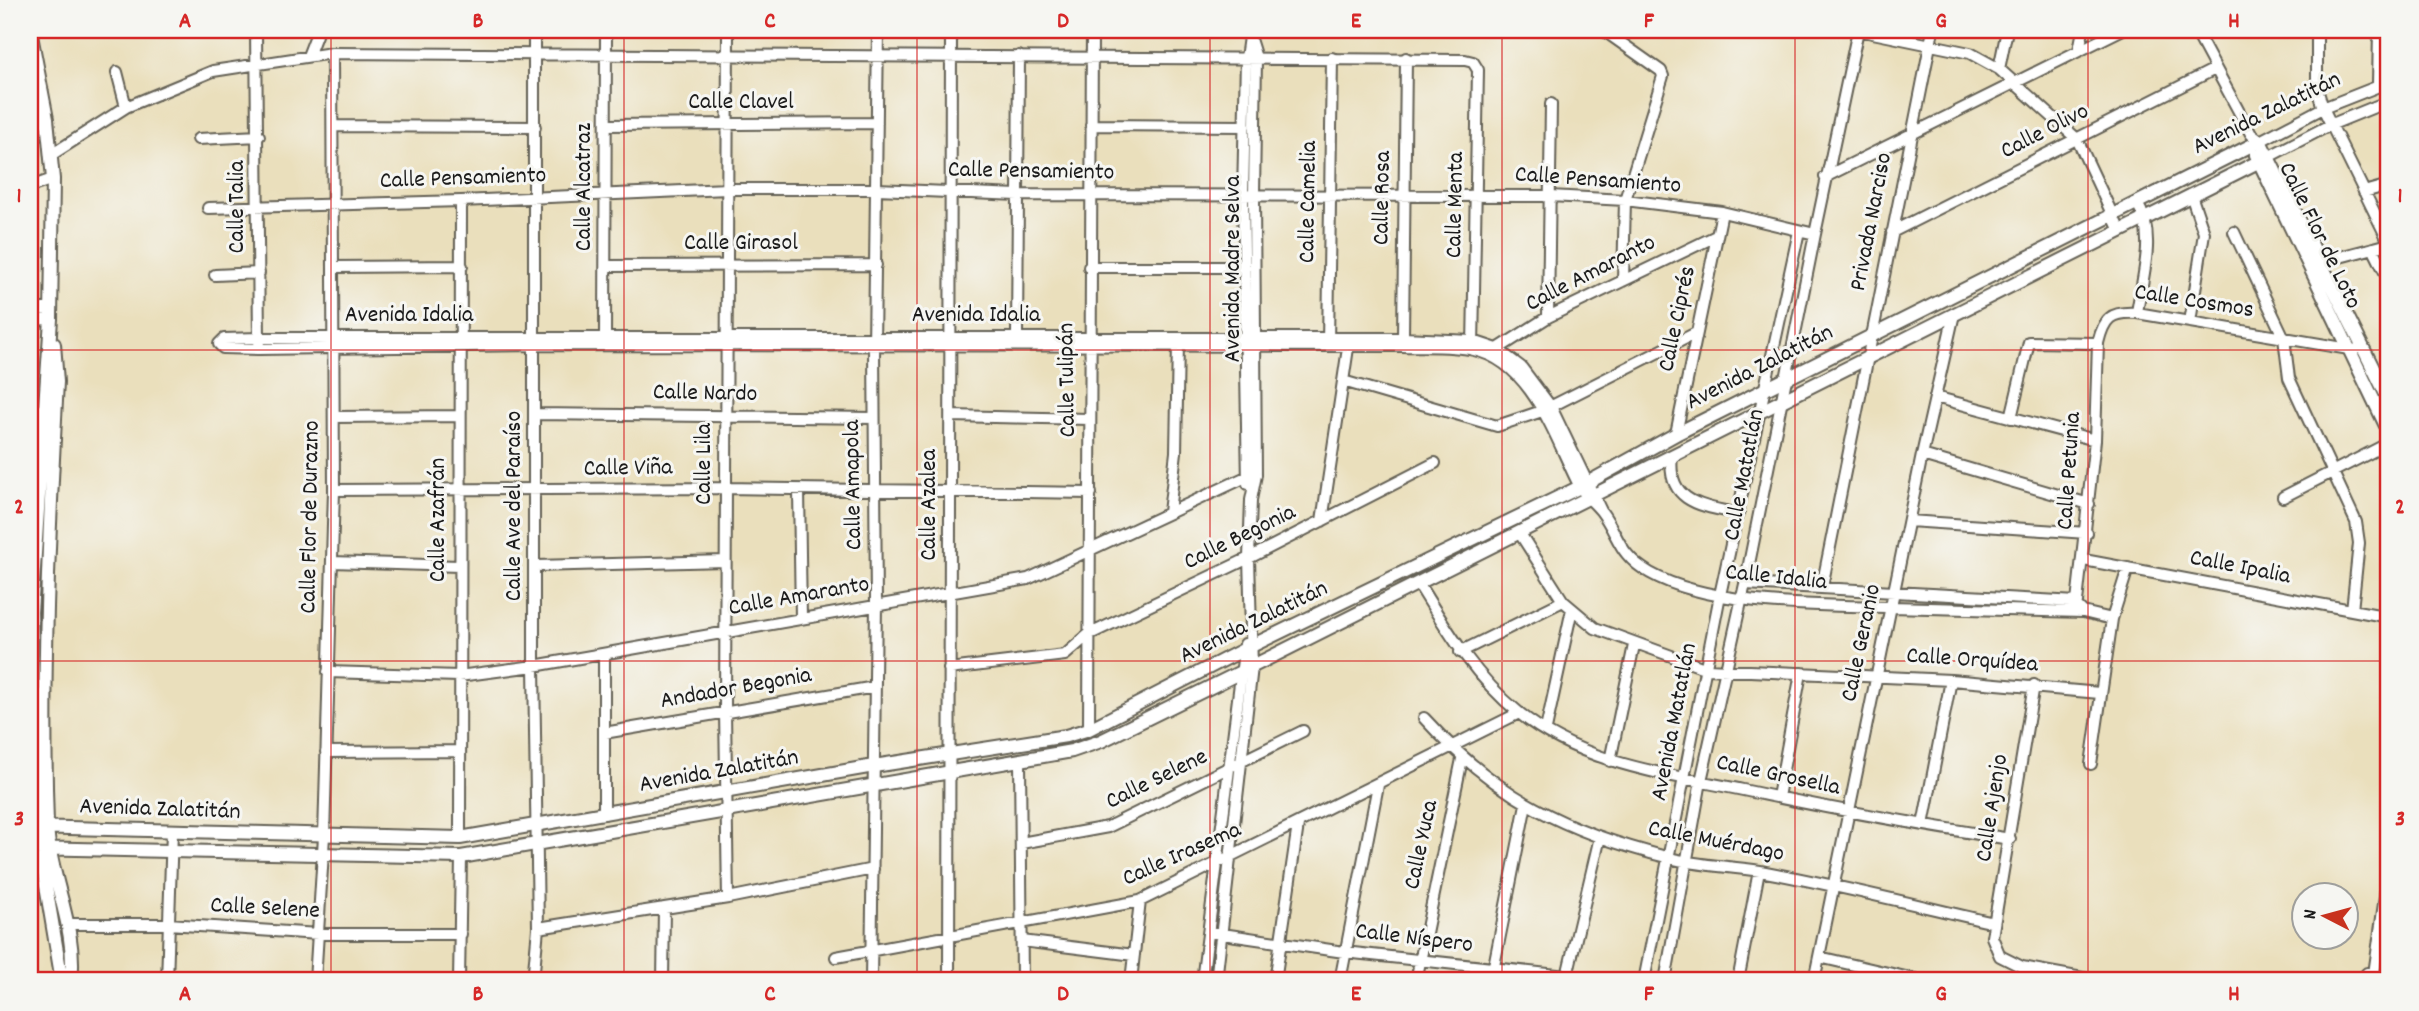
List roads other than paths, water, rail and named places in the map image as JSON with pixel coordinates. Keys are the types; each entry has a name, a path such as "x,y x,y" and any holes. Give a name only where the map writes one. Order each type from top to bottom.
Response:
{"street":[{"path":"30,30 47,119 53,178 51,314 30,612 31,711 40,849 62,981"},
{"name":"Calle Talia","path":"256,30 259,64 259,343"},
{"path":"308,56 318,30"},
{"name":"Calle Ave del Paraíso","path":"533,981 538,928 534,666 534,30"},
{"name":"Calle Alcatraz","path":"605,340 606,30"},
{"name":"Calle Lila","path":"728,30 725,561 725,809 728,898"},
{"name":"Calle Amapola","path":"871,981 876,604 874,342 878,30"},
{"name":"Calle Azalea","path":"949,981 951,30"},
{"name":"Calle Tulipán","path":"1089,729 1091,493 1088,342 1092,30"},
{"path":"1603,30 1661,71 1663,76 1625,200 1623,281"},
{"path":"1858,30 1970,53 2016,82 2077,139 2120,231"},
{"name":"Calle Matatlán","path":"1741,600 1825,177 1858,30"},
{"name":"Privada Narciso","path":"1822,587 1933,30"},
{"path":"1999,69 2007,30"},
{"path":"2079,50 2083,30"},
{"path":"1825,177 2121,30"},
{"name":"Calle Flor de Loto","path":"2195,30 2316,264 2389,432"},
{"path":"2316,264 2389,243 2323,108 2317,89 2317,30"},
{"path":"2379,30 2384,83"},
{"name":"Avenida Madre Selva","path":"1250,34 1245,267 1250,343"},
{"path":"51,155 125,107 213,71 332,53 1406,58"},
{"name":"Calle Flor de Durazno","path":"315,981 324,835 334,490 332,53"},
{"path":"1017,337 1019,56"},
{"name":"Avenida Madre Selva","path":"1216,981 1242,761 1247,670 1251,476 1245,126 1251,58"},
{"name":"Calle Camelia","path":"1328,343 1332,58"},
{"name":"Calle Menta","path":"1406,58 1473,62 1478,71 1478,196 1473,345"},
{"name":"Calle Rosa","path":"1403,338 1406,58"},
{"name":"Calle Olivo","path":"1892,232 2215,69"},
{"path":"117,72 125,107"},
{"name":"Avenida Zalatitán","path":"40,849 461,857 725,809 1072,751 1101,741 1247,670 1519,532 1676,434 2137,203 2254,140 2384,83"},
{"name":"Avenida Zalatitán","path":"38,827 460,838 874,766 1066,736 1089,729 1248,643 1672,456 2330,125 2389,101"},
{"path":"1548,317 1550,104"},
{"path":"30,125 47,119"},
{"name":"Calle Clavel","path":"606,125 877,123"},
{"path":"1091,125 1245,126"},
{"path":"333,126 535,127"},
{"path":"198,139 259,136"},
{"path":"30,187 53,178"},
{"path":"2364,192 2389,186"},
{"name":"Calle Pensamiento","path":"208,208 461,201 727,189 877,189 1018,195 1478,196 1625,200 1722,212 1799,230"},
{"path":"2190,322 2204,233 2191,195"},
{"name":"Calle Azafrán","path":"460,838 461,201"},
{"path":"2137,203 2146,218 2148,235 2137,313"},
{"name":"Calle Ciprés","path":"1676,434 1722,212"},
{"path":"1799,230 1815,234"},
{"name":"Calle Matatlán","path":"1720,595 1799,230"},
{"path":"2234,233 2284,338 2289,378 2356,522 2359,543 2352,610"},
{"name":"Calle Amaranto","path":"1492,352 1548,317 1716,236"},
{"path":"2373,248 2389,280"},
{"name":"Calle Flor de Loto","path":"2316,264 2367,352 2389,400"},
{"name":"Calle Girasol","path":"606,266 876,265"},
{"path":"334,267 462,266"},
{"path":"1089,267 1245,267"},
{"path":"215,275 259,274"},
{"path":"30,309 51,314"},
{"name":"Calle Cosmos","path":"2098,343 2101,328 2109,317 2121,312 2367,352"},
{"path":"30,320 51,314"},
{"name":"Calle Geranio","path":"1814,981 1922,455 1954,314"},
{"path":"1343,381 1497,426 1546,409 1696,333"},
{"name":"Avenida Idalia","path":"259,343 334,337 462,341 1250,343 1328,343 1403,338 1473,345 1492,352 1534,381 1588,491"},
{"name":"Avenida Idalia","path":"951,342 1017,337 1088,342"},
{"name":"Avenida Idalia","path":"259,343 334,349 462,341"},
{"path":"1169,512 1176,452 1178,342"},
{"path":"2011,418 2029,342 2098,343"},
{"name":"Avenida Idalia","path":"1328,343 1348,348 1473,345"},
{"name":"Calle Petunia","path":"2077,602 2087,533 2095,440 2098,343"},
{"path":"1322,521 1348,348"},
{"path":"1935,397 2095,440"},
{"name":"Calle Nardo","path":"536,414 726,414 874,418"},
{"path":"334,417 460,416"},
{"path":"951,416 1090,419"},
{"path":"2283,497 2389,443"},
{"path":"1922,455 2089,504"},
{"path":"1672,456 1673,479 1685,498 1697,505 1738,514"},
{"name":"Calle Begonia","path":"1065,654 1088,635 1249,558 1436,463"},
{"name":"Calle Amaranto","path":"328,672 459,676 604,656 876,604 1028,579 1090,547 1251,476"},
{"name":"Calle Viña","path":"334,490 726,488 1091,493"},
{"path":"799,490 801,618"},
{"name":"Calle Idalia","path":"1588,491 1616,540 1648,572 1666,580 1720,595 1741,600 2083,612 2112,619"},
{"path":"38,827 45,612 39,493"},
{"path":"1909,521 2087,533"},
{"name":"Calle Orquídea","path":"1519,532 1563,601 1595,628 1634,645 1707,669 1876,675 2034,685 2100,693"},
{"name":"Calle Ipalia","path":"2084,560 2389,617"},
{"path":"536,566 725,561"},
{"path":"332,562 459,566"},
{"path":"2091,764 2112,619 2128,568"},
{"name":"Calle Grosella","path":"1418,583 1460,652 1519,713 1610,761 1850,813 2010,839"},
{"name":"Calle Idalia","path":"1745,584 2077,602"},
{"name":"Avenida Matatlán","path":"1644,981 1720,595"},
{"name":"Avenida Matatlán","path":"1665,981 1701,781 1741,600"},
{"path":"1460,652 1563,601"},
{"path":"2077,602 2083,612"},
{"path":"1546,729 1572,610"},
{"path":"1610,761 1634,645"},
{"path":"949,669 1065,654 1088,659"},
{"path":"604,656 604,814"},
{"name":"Avenida Madre Selva","path":"1202,981 1247,670"},
{"path":"1778,797 1801,673"},
{"path":"1923,825 1951,680"},
{"name":"Calle Ajenjo","path":"2034,685 1992,937 2000,956 2015,964 2093,981"},
{"name":"Andador Begonia","path":"604,733 875,687"},
{"name":"Calle Irasema","path":"836,957 948,934 1021,924 1140,901 1298,825 1519,713"},
{"name":"Calle Muérdago","path":"1424,718 1462,759 1526,804 1550,819 1600,837 1670,859 1759,871 1994,923"},
{"name":"Calle Selene","path":"1021,843 1108,827 1303,731"},
{"path":"326,752 460,751"},
{"name":"Calle Yuca","path":"1416,981 1462,759"},
{"path":"1020,760 1022,981"},
{"path":"1340,981 1378,785"},
{"path":"1492,975 1526,804"},
{"path":"1275,981 1298,825"},
{"path":"167,981 172,831"},
{"path":"1567,976 1600,837"},
{"path":"40,849 68,925 73,966 71,981"},
{"path":"459,981 461,857"},
{"path":"2389,868 2366,976 2389,977"},
{"path":"538,928 728,898 873,869"},
{"path":"1738,981 1759,871"},
{"path":"1131,981 1140,901"},
{"path":"663,981 664,908"},
{"name":"Calle Selene","path":"68,925 168,924 319,934 461,934"},
{"name":"Calle Níspero","path":"1209,932 1419,960 1492,975 1567,976 1614,981"},
{"path":"1022,941 1134,955"},
{"path":"1819,957 1893,978 1923,981"}]}
